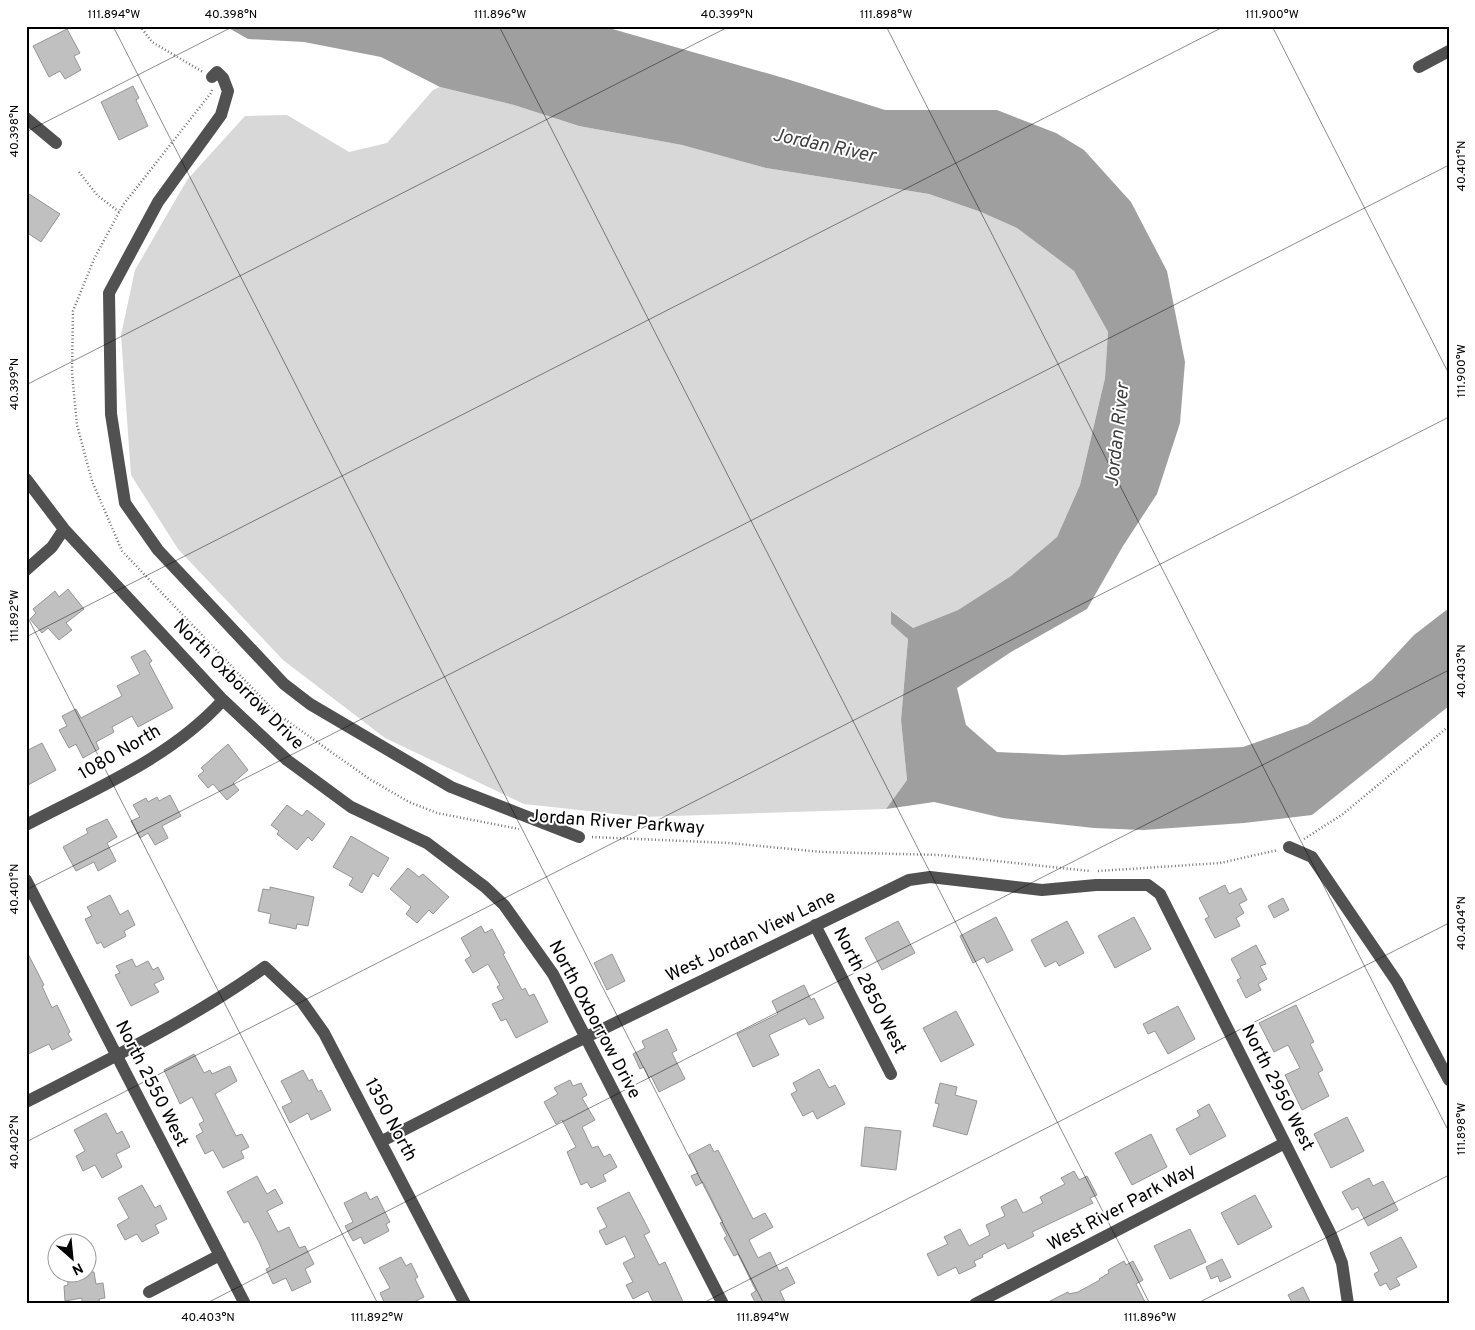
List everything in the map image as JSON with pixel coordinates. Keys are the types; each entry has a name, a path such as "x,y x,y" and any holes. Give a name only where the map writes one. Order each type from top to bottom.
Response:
{"street":[{"path":"1419,67 1449,51"},
{"path":"212,78 217,72 223,78 228,90 221,115 158,202 109,293 110,414 125,503 158,550 284,684 310,704 451,787 579,837"},
{"path":"26,118 56,143"},
{"name":"North Oxborrow Drive","path":"26,479 64,529 223,700 287,760 351,808 427,843 485,887 504,906 530,938 553,974 723,1304"},
{"path":"26,570 52,547 64,529"},
{"name":"1080 North","path":"26,825 166,750 207,718 223,700"},
{"path":"1289,847 1312,857 1397,982 1449,1080"},
{"name":"West Jordan View Lane","path":"382,1141 585,1037 909,880 930,877 1042,890 1148,885 1160,894"},
{"name":"North 2550 West","path":"26,880 245,1304"},
{"name":"North 2950 West","path":"1160,894 1331,1235 1342,1263 1348,1304"},
{"name":"North 2850 West","path":"815,925 891,1074"},
{"name":"1350 North","path":"117,1055 231,992 265,967 302,1002 324,1032 466,1304"},
{"path":"26,1102 117,1055"},
{"name":"West River Park Way","path":"975,1304 1285,1143"},
{"path":"149,1292 220,1255"},
{"path":"999,1292 1005,1304"}],"path":[{"path":"140,26 152,42 212,78"},
{"name":"Jordan River Parkway","path":"212,78 212,93 119,212 94,259 73,311 72,373 77,425 89,471 122,551 276,713 371,780 409,802 437,813 522,829"},
{"path":"78,172 97,195 119,212"},
{"name":"Jordan River Parkway","path":"579,837 729,843 822,852 940,855 1087,871 1220,863 1289,847 1313,835 1343,814 1449,726"}],"shaded area":[{"path":"440,87 514,105 579,126 682,145 766,168 929,194 981,212 1017,228 1074,271 1108,332 1105,378 1080,485 1057,537 1011,576 958,610 913,628 892,611 891,624 908,639 901,720 907,780 886,809 643,817 524,804 385,738 283,660 178,549 131,475 121,335 135,270 187,180 245,116 287,115 349,152 387,143 433,90"}],"water":[{"name":"Jordan River","path":"225,26 602,26 787,79 885,110 997,110 1056,133 1084,150 1131,202 1167,271 1185,362 1180,423 1157,494 1123,546 1087,609 1011,652 957,688 966,725 997,752 1063,755 1243,747 1308,724 1372,680 1414,635 1449,608 1449,706 1312,815 1244,823 1143,830 1094,828 1003,818 934,802 886,809 907,780 901,720 908,639 891,624 891,611 913,628 958,610 1011,576 1057,537 1080,485 1105,378 1108,332 1074,271 1017,228 981,212 929,194 766,168 682,145 579,126 514,105 440,87 381,57 304,42 248,39"}],"building":[{"path":"67,29 80,53 74,56 81,70 65,79 60,71 49,77 33,46"},
{"path":"133,86 139,98 136,100 148,126 119,140 101,102"},
{"path":"26,192 60,214 41,242 26,232"},
{"path":"68,589 84,609 66,623 72,630 59,640 48,628 42,633 30,619 36,613 33,609 55,591 59,597"},
{"path":"145,650 152,661 149,663 173,708 138,727 132,716 112,727 114,732 96,742 99,749 83,758 76,744 69,748 59,730 67,726 62,716 76,709 81,718 122,696 117,686 140,674 131,657"},
{"path":"42,743 56,770 26,786 26,751"},
{"path":"228,744 248,770 233,783 239,790 227,800 213,784 208,788 198,776 204,771 201,768"},
{"path":"170,795 181,816 162,826 168,838 155,845 148,833 140,838 131,821 140,817 133,805 146,798 148,802 157,797 159,801"},
{"path":"287,805 302,816 307,810 325,824 312,841 308,837 297,850 277,834 279,831 271,825"},
{"path":"107,819 117,837 107,843 116,861 98,871 94,862 76,871 63,847 88,833 86,829"},
{"path":"351,836 389,858 378,877 373,873 362,893 349,885 353,878 333,867"},
{"path":"408,868 419,877 423,874 449,897 433,914 429,910 417,923 406,914 411,907 390,889"},
{"path":"1225,885 1229,894 1241,888 1247,900 1239,904 1244,913 1236,918 1240,926 1215,938 1205,919 1209,917 1199,898"},
{"path":"270,887 314,897 308,926 297,924 296,929 269,923 271,914 258,911 263,889 270,890"},
{"path":"110,895 120,915 128,910 135,925 124,931 126,936 104,948 101,942 97,944 85,919 92,916 87,907"},
{"path":"1283,898 1289,910 1274,918 1268,906"},
{"path":"996,917 1013,950 987,963 984,957 973,963 960,936"},
{"path":"1134,917 1151,949 1115,968 1098,936"},
{"path":"898,921 915,953 882,970 865,938"},
{"path":"1067,921 1084,953 1059,966 1056,961 1045,967 1031,940"},
{"path":"481,926 485,933 492,929 522,990 525,988 529,996 534,994 548,1022 516,1038 506,1019 501,1021 492,1004 504,999 497,987 500,985 488,964 473,973 465,960 471,956 461,938"},
{"path":"1256,945 1266,964 1260,966 1267,979 1258,984 1261,990 1246,998 1237,980 1241,978 1231,959"},
{"path":"26,950 44,985 42,986 52,1008 57,1005 72,1040 52,1050 49,1044 26,1055"},
{"path":"612,954 625,981 607,990 594,963"},
{"path":"132,959 136,967 148,961 153,970 158,967 164,979 154,984 159,992 131,1006 115,975 120,973 116,966"},
{"path":"804,985 811,1000 814,998 824,1018 809,1025 805,1018 769,1035 779,1055 753,1067 737,1034 778,1014 772,1001"},
{"path":"1296,1005 1314,1042 1310,1044 1323,1070 1318,1073 1329,1096 1302,1110 1285,1075 1300,1068 1288,1045 1274,1052 1259,1023"},
{"path":"1178,1006 1195,1039 1168,1054 1155,1031 1148,1034 1143,1024"},
{"path":"956,1011 974,1045 941,1062 923,1028"},
{"path":"667,1029 677,1050 672,1053 685,1079 659,1092 644,1067 640,1069 633,1054 645,1048 642,1041"},
{"path":"194,1054 204,1073 210,1070 212,1074 230,1066 237,1081 215,1094 236,1136 242,1134 249,1147 241,1151 244,1158 223,1168 213,1150 205,1154 196,1136 203,1132 199,1124 204,1121 192,1097 180,1104 164,1070"},
{"path":"819,1069 829,1088 835,1085 845,1104 817,1119 813,1111 803,1116 791,1094 797,1091 793,1083"},
{"path":"303,1070 309,1081 312,1079 318,1092 321,1090 331,1110 311,1120 308,1113 290,1123 282,1107 292,1102 281,1081"},
{"path":"570,1080 573,1086 581,1083 587,1095 582,1098 595,1120 582,1127 592,1148 598,1146 604,1157 610,1154 617,1167 603,1175 606,1181 591,1188 587,1182 581,1185 567,1152 576,1147 562,1120 556,1124 544,1102 558,1094 554,1088"},
{"path":"940,1083 957,1087 955,1095 977,1101 967,1135 933,1126 939,1104 935,1103"},
{"path":"1209,1104 1226,1136 1190,1155 1176,1129 1200,1116 1197,1111"},
{"path":"106,1113 117,1134 122,1131 130,1147 116,1154 122,1167 102,1178 95,1165 83,1171 76,1156 85,1151 74,1130"},
{"path":"1347,1117 1364,1151 1331,1168 1314,1134"},
{"path":"865,1127 901,1131 896,1170 861,1166"},
{"path":"1151,1134 1167,1167 1132,1185 1115,1153"},
{"path":"710,1144 714,1152 718,1150 753,1219 765,1213 773,1227 749,1240 758,1258 770,1252 779,1271 787,1267 795,1283 780,1291 786,1304 756,1304 751,1294 756,1291 738,1254 734,1256 724,1238 727,1236 720,1223 723,1222 703,1182 696,1186 691,1176 698,1173 689,1155"},
{"path":"1074,1171 1079,1180 1087,1176 1097,1195 1090,1198 1093,1203 1032,1232 1034,1236 1008,1249 1005,1243 982,1255 983,1257 974,1261 976,1266 959,1274 956,1267 938,1276 927,1254 948,1244 944,1237 960,1229 969,1246 990,1235 986,1225 1005,1216 1001,1207 1016,1199 1023,1213 1043,1203 1040,1197 1065,1184 1061,1178"},
{"path":"257,1176 267,1194 275,1189 283,1203 267,1211 278,1232 289,1227 299,1248 305,1246 314,1264 305,1269 311,1282 292,1291 286,1278 273,1284 266,1269 270,1267 259,1242 248,1221 244,1223 227,1192"},
{"path":"1369,1178 1373,1186 1383,1181 1398,1210 1368,1226 1358,1207 1352,1210 1342,1192"},
{"path":"142,1185 155,1208 160,1205 167,1219 155,1225 159,1233 142,1242 137,1234 125,1240 117,1225 129,1218 118,1198"},
{"path":"366,1192 370,1200 377,1196 390,1222 386,1224 389,1231 364,1244 361,1237 353,1241 345,1226 353,1222 344,1203"},
{"path":"629,1192 650,1232 644,1235 659,1265 665,1262 684,1304 654,1304 648,1291 633,1299 626,1285 633,1282 623,1263 635,1257 625,1236 606,1245 599,1231 607,1227 597,1208"},
{"path":"1255,1195 1272,1227 1238,1245 1221,1213"},
{"path":"1190,1229 1206,1262 1170,1279 1154,1246"},
{"path":"1401,1237 1417,1267 1396,1278 1400,1285 1390,1290 1386,1283 1380,1286 1374,1274 1379,1271 1370,1253"},
{"path":"401,1257 406,1266 411,1263 418,1277 415,1279 424,1297 410,1304 385,1304 380,1293 390,1288 379,1268"},
{"path":"1222,1259 1231,1277 1220,1282 1218,1276 1211,1279 1206,1267"},
{"path":"1124,1261 1126,1265 1133,1261 1143,1280 1136,1284 1146,1304 1044,1304 1068,1292 1069,1294 1078,1292 1100,1280 1109,1273 1108,1270"},
{"path":"68,1282 103,1283 105,1298 99,1299 100,1304 82,1304 82,1298 65,1301 64,1286 68,1285"},
{"path":"1303,1287 1311,1304 1293,1304 1288,1295"}]}
